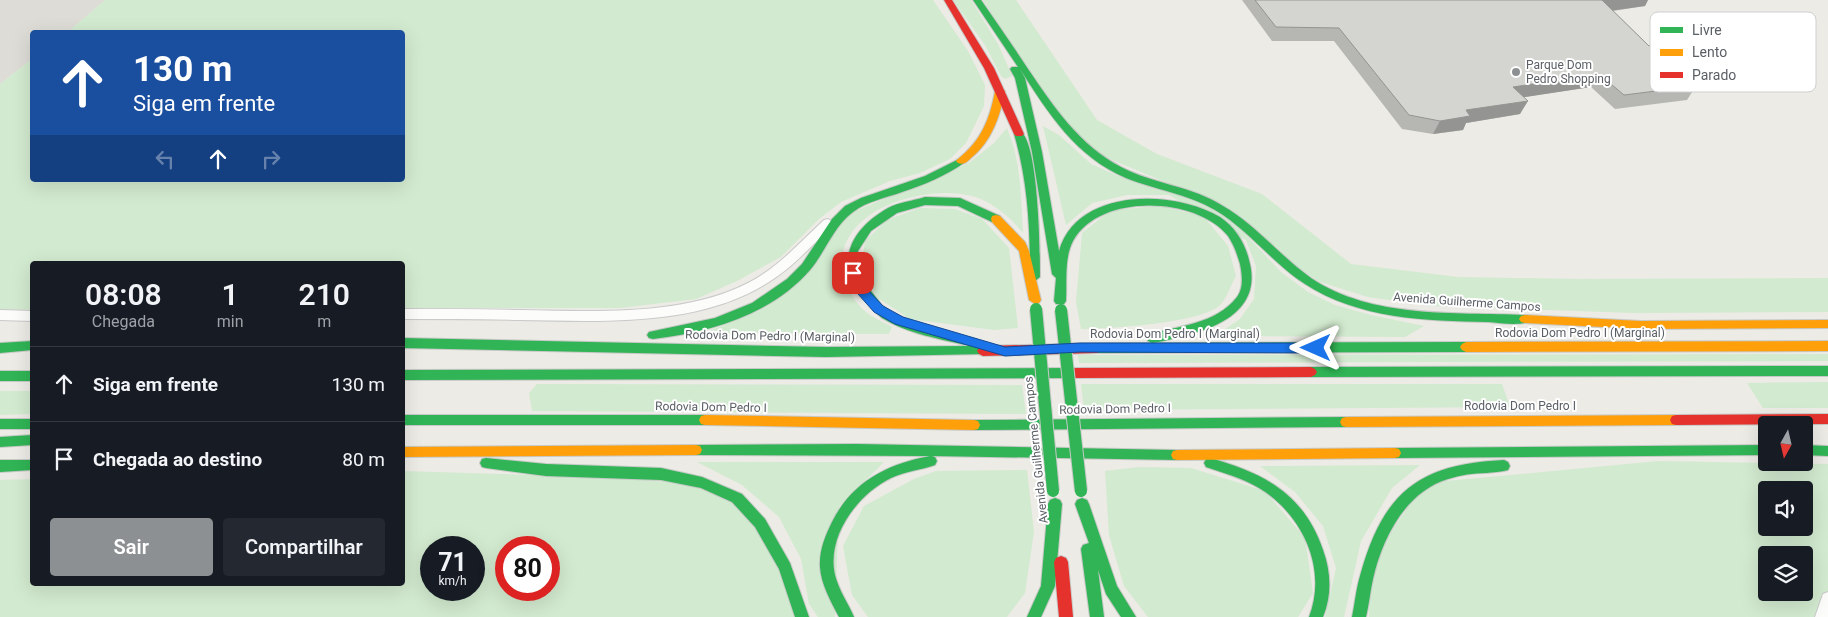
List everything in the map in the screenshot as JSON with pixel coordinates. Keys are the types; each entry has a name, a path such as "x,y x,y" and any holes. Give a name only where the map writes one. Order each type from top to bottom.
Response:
{"main road":[{"path":"943,0 956,11"},
{"name":"Avenida Guilherme Campos","path":"948,0 978,46 1022,142 1035,224 1036,305 1066,617"},
{"name":"Avenida Guilherme Campos","path":"977,0 1050,111 1070,136 1093,156 1120,171 1208,201 1259,237 1309,282 1334,296 1402,313 1641,325 1828,324"},
{"name":"Avenida Guilherme Campos","path":"999,34 1020,78 1037,152 1061,306 1082,504 1097,617"},
{"path":"536,344 677,333 722,321 751,309 781,290 805,269 848,209 869,197 899,189 953,168 976,150 999,111 1000,92"},
{"path":"1005,351 899,321 878,309 862,291 853,273 852,253 860,236 872,222 893,208 916,202 942,199 966,203 985,210 1006,226 1022,246 1036,305"},
{"path":"1061,306 1068,239 1083,222 1107,208 1138,200 1166,201 1188,206 1210,216 1226,228 1241,248 1248,273 1243,298 1223,316 1196,328 1167,336 1080,348"},
{"path":"0,343 30,345"},
{"name":"Rodovia Dom Pedro I (Marginal)","path":"405,343 536,344 778,351 1005,351 1080,348 1828,346"},
{"path":"0,348 30,345"},
{"path":"405,375 1828,371"},
{"path":"0,376 30,376"},
{"name":"Rodovia Dom Pedro I","path":"405,420 629,419 937,425 1828,418"},
{"path":"0,424 30,424"},
{"path":"0,442 30,440"},
{"path":"405,453 857,449 1003,454 1134,455 1758,450"},
{"path":"1813,450 1828,451"},
{"path":"1580,463 1660,461 1758,451"},
{"path":"405,453 546,470 661,474 702,483 737,498 760,523 785,567 802,617"},
{"path":"847,617 833,588 827,566 831,541 838,520 856,493 881,474 899,467 921,462 1003,454"},
{"path":"1134,455 1179,458 1232,467 1257,479 1277,492 1296,510 1318,546 1324,576 1321,607 1316,617"},
{"path":"0,466 30,465"},
{"path":"1359,617 1367,573 1375,551 1384,532 1410,495 1424,483 1452,473 1490,466 1520,465"},
{"path":"1034,617 1048,586 1055,504"},
{"path":"1082,504 1110,589 1129,617"}],"street":[{"path":"405,314 616,315 669,311 697,305 736,292 778,271 800,253 818,232 848,209"},
{"path":"0,315 30,316"},
{"path":"1823,617 1828,600"}],"shaded area":[{"path":"0,0 105,0 70,30 30,30 30,61 0,84"}],"green space":[{"path":"105,0 933,0 968,51 985,85 984,106 966,143 950,159 920,173 890,181 841,202 819,219 781,257 737,281 696,299 620,308 405,308 405,261 30,261 30,310 0,309 0,84 30,61 30,182 405,182 405,30 70,30"},
{"path":"953,0 971,0 998,44 1012,76 1005,79 1001,76 985,45"},
{"path":"983,0 1016,0 1097,120 1157,154 1262,194 1351,264 1458,277 1578,279 1828,278 1828,312 1636,313 1432,306 1368,297 1320,282 1165,182 1098,154 1050,105"},
{"path":"1043,126 1059,135 1091,164 1118,176 1183,195 1234,222 1281,272 1308,292 1335,305 1424,326 1405,337 1215,336 1240,319 1254,299 1256,266 1246,240 1169,195 1127,195 1092,203 1066,225"},
{"path":"1007,128 1018,166 1023,233 1001,211 987,202 972,196 954,193 914,197 893,203 874,212 859,224 848,240 842,258 849,289 862,308 892,327 889,334 704,333 759,311 851,213 969,163 994,143"},
{"path":"1160,206 1203,216 1228,246 1236,276 1223,301 1211,311 1177,320 1155,324 1081,329 1076,302 1082,233 1111,210"},
{"path":"920,208 955,209 982,219 1009,248 1018,328 994,330 910,319 878,298 861,271 865,241 887,220"},
{"path":"1828,354 1828,361 1079,363 1078,355"},
{"path":"1828,382 1828,408 1763,408 1747,383"},
{"path":"537,384 1022,385 1026,414 532,411 529,393"},
{"path":"1081,384 1502,384 1510,407 1084,410"},
{"path":"0,391 30,391 30,414 0,415"},
{"path":"1659,461 1758,463 1758,471 1813,471 1813,464 1828,464 1828,617 1369,617 1371,562 1424,483"},
{"path":"697,462 884,462 839,507 835,617 818,617 809,604 801,559 779,517 742,485"},
{"path":"1420,465 1392,488 1361,541 1344,617 1325,617 1336,568 1323,526 1295,492 1260,466"},
{"path":"1139,467 1191,468 1265,491 1305,538 1313,593 1298,617 1148,617 1124,586 1109,535 1105,471"},
{"path":"1027,470 1034,532 1025,593 1007,617 868,617 852,595 843,546 864,506 914,479 936,471"},
{"path":"405,471 691,480 750,512 803,617 0,617 0,480 30,479 30,586 405,586"}],"building":[{"name":"Parque Dom Pedro Shopping","path":"1255,0 1602,0 1650,46 1650,92 1624,95 1599,74 1513,87 1528,101 1466,110 1470,116 1440,121 1409,115 1339,28 1276,27"}],"traffic: fast":[{"path":"977,0 1054,113 1088,151 1118,170 1194,196 1218,207 1253,233 1285,263 1308,281 1331,294 1384,310 1442,316 1525,319"},
{"path":"1015,69 1020,78 1037,152 1057,274"},
{"path":"1019,134 1031,187 1035,277"},
{"path":"653,335 695,328 736,315 756,306 791,282 806,267 836,221 849,209 865,200 929,179 961,161"},
{"path":"974,343 910,326 887,315 878,308 856,279 853,251 867,228 893,210 925,201 960,202 996,219"},
{"path":"1060,301 1062,260 1066,245 1074,231 1094,215 1110,208 1144,202 1183,206 1201,212 1217,221 1231,233 1241,248 1247,271 1245,293 1232,309 1212,322 1188,330 1152,338"},
{"path":"1036,309 1053,491"},
{"path":"1061,310 1081,491"},
{"path":"405,343 826,352 983,351"},
{"path":"0,348 30,346"},
{"path":"1097,348 1466,347"},
{"path":"1311,372 1828,371"},
{"path":"405,375 1073,373"},
{"path":"0,376 30,376"},
{"path":"405,420 705,420"},
{"path":"974,425 1346,422"},
{"path":"0,424 30,424"},
{"path":"0,442 30,440"},
{"path":"696,450 857,449 1177,455"},
{"path":"1395,453 1758,450"},
{"path":"1813,450 1828,451"},
{"path":"847,617 834,593 827,568 830,544 841,516 850,503 872,482 899,469 931,461"},
{"path":"486,463 546,470 661,474 702,483 737,498 760,523 785,567 802,617"},
{"path":"1210,463 1264,484 1292,507 1303,521 1312,538 1322,572 1322,595 1316,617"},
{"path":"0,466 30,465"},
{"path":"1359,617 1366,580 1375,550 1388,523 1404,500 1434,478 1474,468 1504,466"},
{"path":"1034,617 1048,586 1055,504"},
{"path":"1082,504 1111,589 1129,617"},
{"path":"1088,549 1097,617"}],"traffic: slow":[{"path":"961,161 983,139 992,121 1000,91"},
{"path":"996,219 1021,245 1024,251 1035,300"},
{"path":"1525,319 1641,325 1828,324"},
{"path":"1466,347 1828,346"},
{"path":"705,420 974,425"},
{"path":"1346,422 1676,420"},
{"path":"405,452 696,450"},
{"path":"1177,455 1395,453"}],"traffic: jam":[{"path":"948,0 989,68 1019,134"},
{"path":"983,351 1097,348"},
{"path":"1073,373 1311,372"},
{"path":"1676,420 1828,419"},
{"path":"1061,562 1066,617"}],"place":[{"name":"Parque Dom Pedro Shopping","path":"1516,72"}],"route":[{"path":"853,273 862,291 878,309 899,321 1005,351 1080,348 1316,348"}]}
